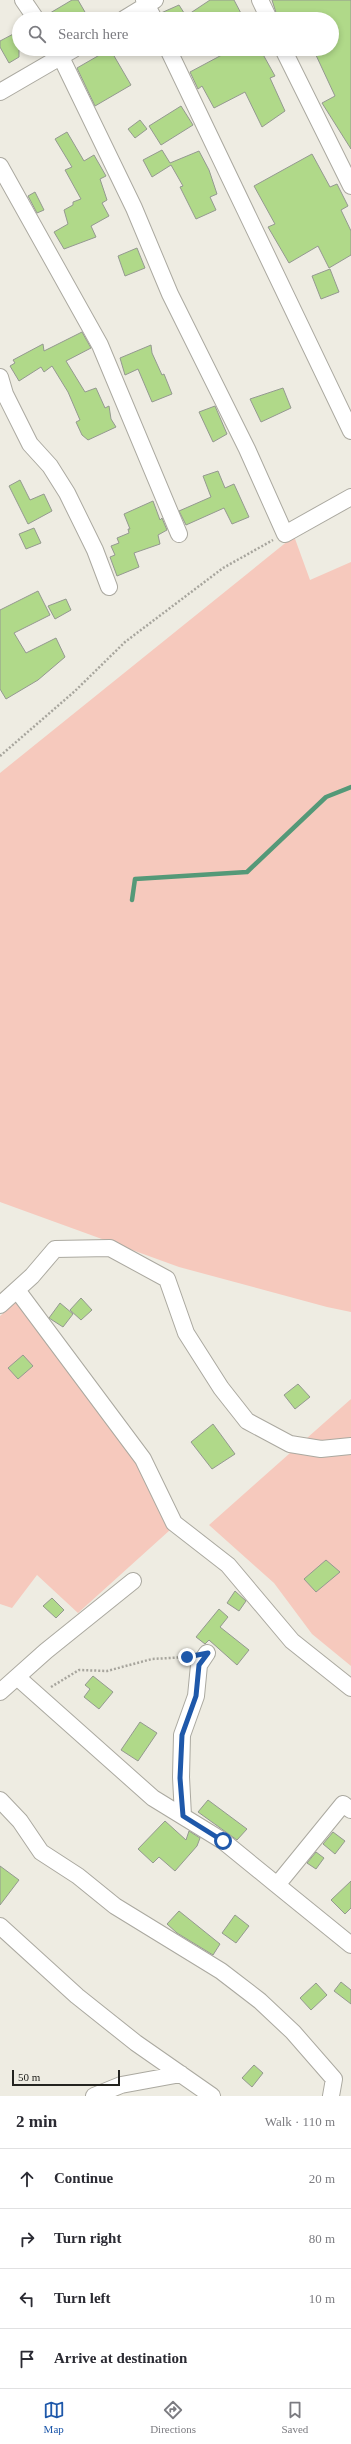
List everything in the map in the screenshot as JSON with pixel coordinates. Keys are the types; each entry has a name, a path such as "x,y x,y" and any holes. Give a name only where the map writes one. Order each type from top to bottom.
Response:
{"street":[{"path":"23,0 31,12"},
{"path":"260,0 266,12"},
{"path":"138,12 150,6"},
{"path":"0,92 56,56"},
{"path":"66,56 89,118 134,208 170,294 247,449 285,534 351,496"},
{"path":"171,56 351,431"},
{"path":"286,56 351,186"},
{"path":"0,166 100,345 179,534"},
{"path":"0,377 6,394 30,444 50,466 67,493 95,550 109,587"},
{"path":"0,1305 32,1276 54,1249 110,1248 167,1279 186,1332 221,1388 247,1421 290,1444 321,1449 351,1446"},
{"path":"17,1290 143,1459 174,1523 228,1565 292,1641 351,1688"},
{"path":"0,1692 46,1650 133,1581"},
{"path":"183,1816 180,1778 182,1735 196,1696 199,1665 208,1653"},
{"path":"16,1677 153,1798 223,1841 351,1946"},
{"path":"0,1800 20,1821 41,1852 78,1876 114,1906 221,1971 260,2001 294,2032 334,2079 331,2096"},
{"path":"277,1885 343,1804 351,1810"},
{"path":"0,1926 77,1996 136,2043 212,2096"},
{"path":"94,2096 120,2085 181,2074"}],"path":[{"path":"0,756 75,691 124,642 223,568 285,534"},
{"path":"46,1685 53,1687 79,1670 107,1671 152,1659 208,1653"}],"shaded area":[{"path":"294,536 310,580 351,562 351,1312 327,1307 179,1267 0,1202 0,773"},
{"path":"16,1302 137,1462 170,1530 78,1613 37,1575 12,1608 0,1604 0,1316"},
{"path":"351,1399 351,1666 312,1634 274,1583 209,1525"}],"building":[{"path":"72,0 78,0 85,12 52,12"},
{"path":"210,0 234,0 240,12 192,12"},
{"path":"272,0 351,0 351,149 322,103 335,96 316,56 339,56 339,12 276,12"},
{"path":"179,5 183,12 163,12"},
{"path":"12,35 12,56 19,57 9,63 0,47 0,41"},
{"path":"98,56 114,56 131,85 95,106 77,68"},
{"path":"220,56 264,56 275,76 270,78 285,111 262,127 245,92 214,108 202,86 198,89 190,72"},
{"path":"181,106 193,125 161,145 149,126"},
{"path":"140,120 147,129 135,138 128,129"},
{"path":"67,132 84,161 94,155 106,176 100,179 107,200 102,203 109,216 91,226 96,237 64,249 54,232 68,224 64,210 73,205 73,202 81,199 65,170 72,167 55,139"},
{"path":"162,150 170,163 199,151 209,170 217,194 210,197 216,210 196,219 180,187 183,186 171,165 152,177 143,160"},
{"path":"312,154 330,187 337,184 348,206 341,210 351,231 351,255 329,268 318,246 289,263 268,227 275,224 254,186"},
{"path":"35,192 44,210 37,213 28,196"},
{"path":"137,248 145,268 125,276 118,256"},
{"path":"330,269 339,292 321,299 312,276"},
{"path":"82,332 91,348 66,361 85,392 96,388 105,408 109,406 111,419 116,427 88,440 82,435 76,422 80,420 68,392 52,366 44,372 41,367 19,381 10,366 15,363 13,360 43,344 44,351"},
{"path":"151,345 152,353 162,375 164,374 172,394 152,402 138,369 125,375 120,358"},
{"path":"283,388 291,408 261,422 250,399"},
{"path":"215,406 227,434 213,442 199,412"},
{"path":"218,471 225,488 234,484 249,517 232,524 224,508 186,525 179,511 211,497 203,476"},
{"path":"20,480 30,500 44,494 52,511 28,524 9,486"},
{"path":"153,501 160,520 162,518 167,530 158,535 160,544 134,553 139,567 117,576 110,557 115,555 111,546 119,543 117,538 129,533 128,529 130,529 124,514"},
{"path":"34,528 41,543 26,549 19,534"},
{"path":"38,591 50,615 14,633 26,653 56,638 65,657 38,680 6,699 0,689 0,610"},
{"path":"66,599 71,610 55,619 48,606"},
{"path":"81,1298 92,1310 81,1320 70,1310"},
{"path":"60,1303 73,1314 63,1327 49,1318"},
{"path":"23,1355 33,1366 18,1379 8,1368"},
{"path":"298,1384 310,1397 295,1409 284,1395"},
{"path":"213,1424 235,1454 212,1469 191,1442"},
{"path":"326,1560 340,1572 316,1592 304,1579"},
{"path":"235,1591 246,1601 239,1611 227,1603"},
{"path":"52,1598 64,1610 56,1618 43,1606"},
{"path":"219,1609 228,1617 220,1627 249,1650 237,1665 209,1640 205,1644 196,1637"},
{"path":"93,1676 113,1692 99,1709 84,1697 90,1689 85,1685"},
{"path":"140,1722 157,1733 138,1761 121,1750"},
{"path":"208,1800 247,1829 237,1840 198,1812"},
{"path":"165,1821 186,1840 189,1831 200,1838 197,1846 175,1871 159,1857 153,1863 138,1849"},
{"path":"333,1832 345,1841 335,1854 323,1844"},
{"path":"316,1852 324,1858 316,1869 307,1863"},
{"path":"0,1866 19,1880 0,1905"},
{"path":"351,1881 351,1908 345,1914 331,1900"},
{"path":"179,1911 220,1944 213,1955 177,1933 167,1924"},
{"path":"235,1915 249,1926 236,1943 222,1933"},
{"path":"341,1982 351,1990 351,2004 334,1991"},
{"path":"316,1983 327,1995 311,2010 300,1998"},
{"path":"254,2065 263,2073 252,2087 242,2078"}],"waterway":[{"path":"132,900 135,879 247,872 326,797 351,787"}],"route":[{"path":"187,1657 208,1653 199,1665 196,1696 182,1735 180,1778 183,1816 223,1841"}]}
